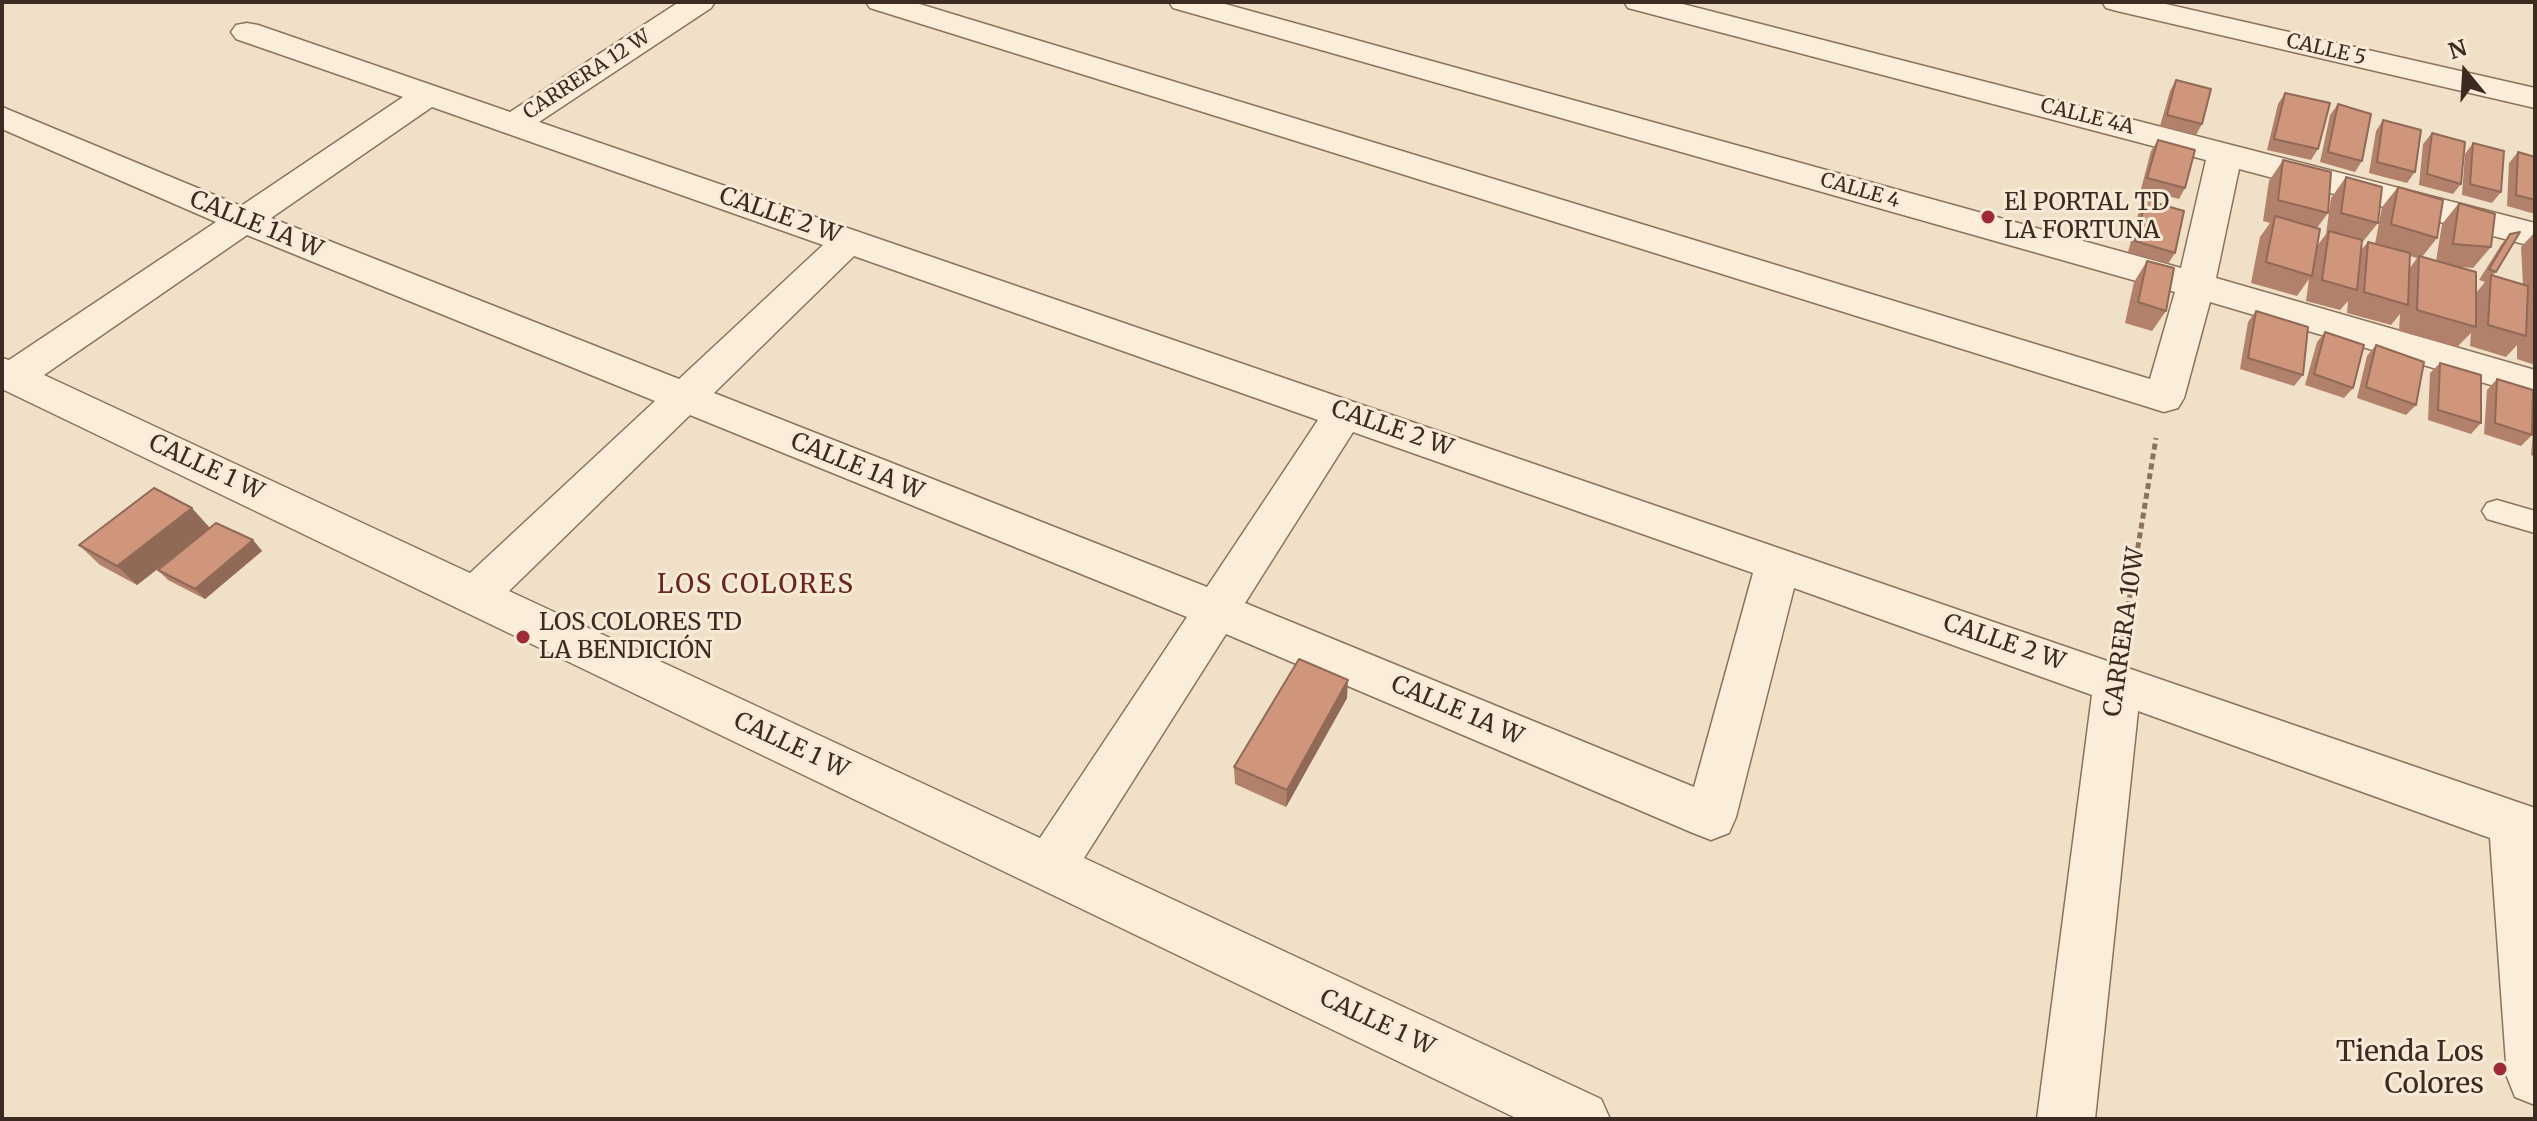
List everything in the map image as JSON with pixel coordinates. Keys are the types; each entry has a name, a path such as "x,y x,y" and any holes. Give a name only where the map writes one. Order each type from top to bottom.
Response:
{"street":[{"name":"CARRERA 12 W","path":"515,123 700,2"},
{"path":"881,2 2164,398 2196,285 2225,152"},
{"name":"CALLE 4","path":"1184,2 2196,285 2535,384"},
{"name":"CALLE 4A","path":"1639,2 2535,235"},
{"name":"CALLE 5","path":"2122,3 2535,98"},
{"name":"CALLE 2 W","path":"247,32 1778,564 2525,828"},
{"path":"8,374 428,95"},
{"name":"CALLE 1A W","path":"2,117 243,220 1216,610 1711,817 1778,564"},
{"path":"475,596 849,241"},
{"name":"CALLE 1 W","path":"8,374 1581,1119"},
{"path":"1049,868 1344,413"},
{"name":"CARRERA 10W","path":"2066,1119 2117,683"},
{"path":"2525,828 2535,1077"}],"lane":[{"path":"2497,511 2535,522"}],"path":[{"name":"CARRERA 10W","path":"2117,683 2164,398"}],"building":[{"path":"2176,80 2211,89 2202,124 2167,115"},
{"path":"2285,93 2330,103 2318,149 2274,139"},
{"path":"2338,104 2371,114 2362,161 2328,152"},
{"path":"2383,120 2421,130 2415,172 2377,162"},
{"path":"2432,133 2465,142 2461,184 2427,174"},
{"path":"2158,140 2195,150 2185,188 2147,178"},
{"path":"2473,143 2504,151 2501,192 2470,184"},
{"path":"2518,152 2535,157 2535,200 2516,195"},
{"path":"2283,160 2331,172 2328,213 2278,200"},
{"path":"2346,177 2382,187 2378,223 2341,213"},
{"path":"2398,187 2443,200 2437,238 2391,224"},
{"path":"2146,200 2184,211 2175,253 2135,241"},
{"path":"2459,203 2495,214 2491,247 2453,244"},
{"path":"2275,216 2320,229 2312,276 2266,262"},
{"path":"2329,231 2362,240 2357,290 2322,280"},
{"path":"2520,232 2496,272 2489,269 2510,234"},
{"path":"2368,242 2410,253 2408,305 2364,292"},
{"path":"2419,256 2476,272 2476,327 2417,310"},
{"path":"2147,261 2174,268 2166,311 2138,302"},
{"path":"2491,275 2528,286 2526,336 2488,325"},
{"path":"2256,311 2308,327 2303,375 2248,358"},
{"path":"2325,332 2364,345 2353,388 2314,374"},
{"path":"2376,345 2424,362 2416,405 2366,387"},
{"path":"2440,363 2481,375 2481,423 2438,410"},
{"path":"2497,379 2533,390 2532,435 2495,423"},
{"path":"154,488 192,508 117,566 79,545"},
{"path":"216,523 253,540 195,589 158,570"},
{"path":"1299,659 1348,680 1287,790 1234,767"}],"place":[{"name":"El PORTAL TD LA FORTUNA","path":"1988,217"},
{"name":"LOS COLORES TD LA BENDICIÓN","path":"523,637"},
{"name":"Tienda Los Colores","path":"2500,1069"}],"district":[{"name":"LOS COLORES","path":"756,586"}]}
